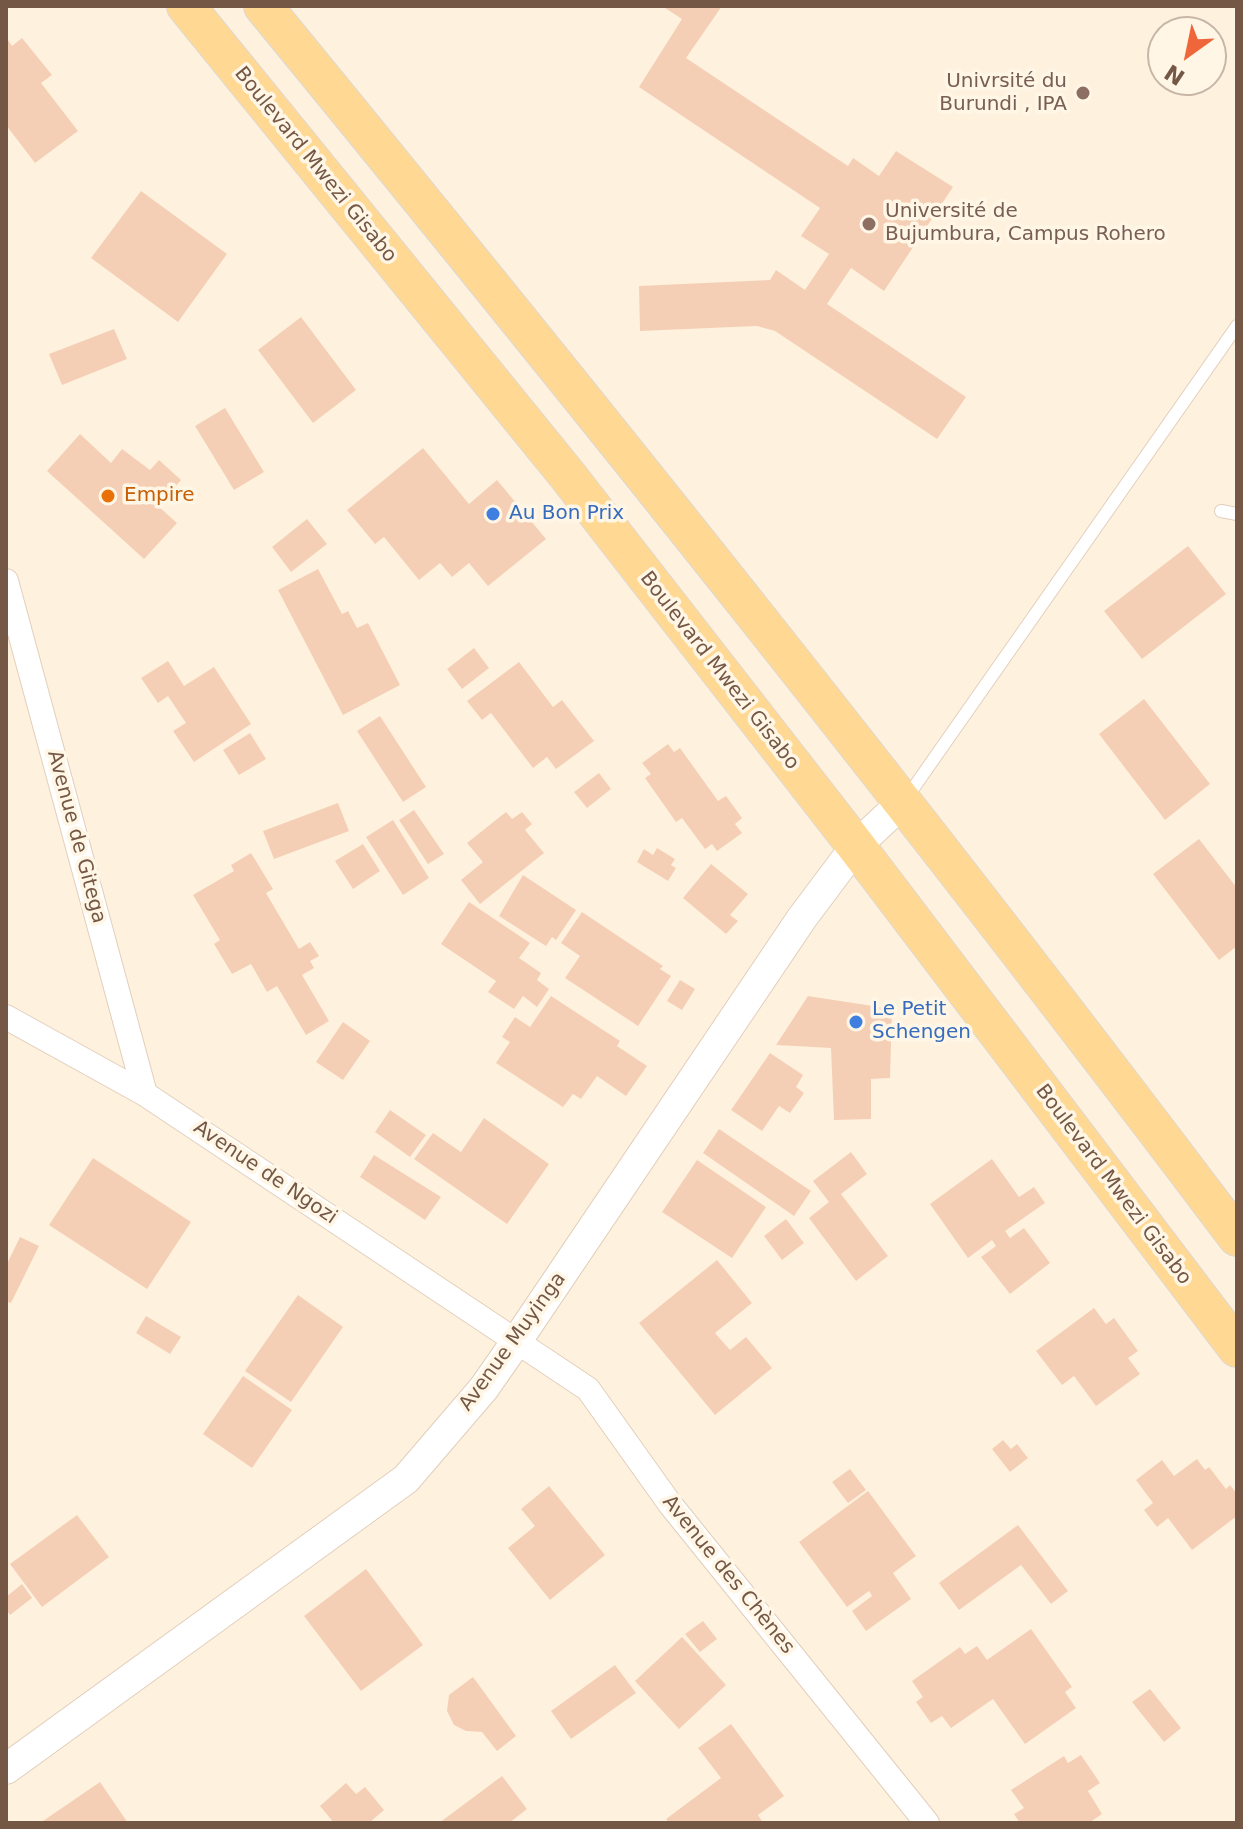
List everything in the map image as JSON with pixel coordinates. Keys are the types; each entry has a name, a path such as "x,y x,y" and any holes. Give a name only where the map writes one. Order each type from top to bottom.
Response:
{"main road":[{"name":"Boulevard Mwezi Gisabo","path":"186,6 568,476 856,846 1237,1348"},
{"path":"263,6 616,438 903,802 1237,1237"},
{"path":"392,259 437,219"},
{"path":"568,476 616,438"}],"street":[{"name":"Avenue de Gitega","path":"6,581 145,1094"},
{"name":"Avenue Muyinga","path":"6,1769 406,1479 484,1388 802,918 856,846 903,802"},
{"name":"Avenue de Ngozi","path":"6,1017 145,1094 516,1342"},
{"name":"Avenue des Chènes","path":"516,1342 588,1389 670,1504 915,1819"}],"lane":[{"path":"903,802 1237,326"},
{"path":"1221,511 1237,514"}],"building":[{"name":"Université de Bujumbura, Campus Rohero","path":"662,6 722,6 686,58 848,166 853,158 879,176 896,151 953,187 884,291 851,268 827,304 966,397 937,439 775,331 757,326 640,331 639,286 770,280 776,270 805,290 829,254 801,236 820,208 639,87 682,19"},
{"path":"6,37 12,46 22,38 52,75 41,83 78,131 35,163 6,125"},
{"path":"141,191 227,254 178,322 91,258"},
{"path":"301,317 356,390 313,423 258,350"},
{"path":"114,329 127,359 62,385 49,354"},
{"path":"225,408 264,472 234,490 195,426"},
{"path":"80,434 111,463 122,449 150,470 159,460 181,480 158,506 177,523 144,559 47,471"},
{"path":"423,448 469,504 497,480 546,539 488,586 469,563 452,577 440,563 419,580 384,537 375,544 347,510"},
{"path":"307,519 327,544 291,572 272,547"},
{"path":"1188,546 1226,594 1142,659 1104,611"},
{"path":"318,569 342,614 348,611 357,628 368,623 400,685 343,715 278,590"},
{"path":"474,648 489,668 462,689 447,669"},
{"path":"168,661 184,686 214,667 251,724 194,762 173,731 186,723 168,696 158,703 141,678"},
{"path":"519,662 553,707 562,700 594,741 556,769 547,757 533,768 491,713 482,720 467,701"},
{"path":"1144,699 1210,784 1165,820 1099,734"},
{"path":"380,716 426,787 403,802 357,731"},
{"path":"250,733 266,759 239,775 223,750"},
{"path":"668,744 674,752 680,748 718,801 726,796 742,818 735,824 742,833 717,851 712,844 705,849 682,818 676,822 645,778 651,774 642,763"},
{"path":"599,773 611,789 587,808 574,792"},
{"path":"338,803 349,831 274,859 263,831"},
{"path":"414,810 444,854 428,864 399,820"},
{"path":"506,812 512,819 522,812 532,824 525,830 544,853 480,904 461,880 483,862 467,843"},
{"path":"393,820 429,878 403,895 366,837"},
{"path":"1199,839 1237,888 1237,946 1219,960 1153,874"},
{"path":"363,844 380,871 353,889 335,861"},
{"path":"657,848 675,859 671,865 676,868 668,881 637,862 644,849 653,855"},
{"path":"251,853 273,889 266,893 299,949 310,942 319,956 310,961 314,968 302,975 329,1021 306,1035 277,986 267,992 251,964 232,974 214,944 220,940 193,895 234,871 231,865"},
{"path":"711,864 748,894 730,915 738,921 726,934 683,898"},
{"path":"523,875 576,910 556,940 552,937 546,946 499,916"},
{"path":"469,902 530,943 519,958 541,973 537,980 549,989 537,1007 523,996 514,1009 488,992 496,981 441,944"},
{"path":"582,912 663,966 660,969 671,976 638,1026 565,978 580,956 561,943"},
{"path":"680,980 695,989 682,1010 667,1001"},
{"path":"551,996 620,1041 617,1046 647,1066 626,1096 597,1076 581,1099 573,1094 563,1107 496,1063 510,1042 502,1037 515,1017 530,1027"},
{"path":"808,996 892,1009 890,1078 871,1079 871,1119 834,1120 831,1048 776,1045"},
{"path":"343,1022 370,1041 343,1080 316,1062"},
{"path":"770,1053 803,1075 796,1087 804,1093 790,1113 779,1106 762,1131 731,1110"},
{"path":"390,1110 426,1135 410,1157 375,1132"},
{"path":"484,1118 549,1164 507,1224 414,1159 433,1133 461,1152"},
{"path":"719,1129 811,1191 794,1216 703,1153"},
{"path":"851,1152 867,1174 841,1194 888,1256 856,1281 809,1218 829,1202 813,1181"},
{"path":"374,1155 441,1197 425,1220 360,1177"},
{"path":"93,1158 191,1222 147,1289 49,1225"},
{"path":"992,1159 1019,1197 1034,1187 1045,1203 1005,1231 1010,1238 1024,1228 1050,1263 1010,1294 981,1257 996,1246 992,1240 968,1258 930,1204"},
{"path":"697,1160 766,1207 732,1258 662,1212"},
{"path":"786,1219 804,1243 782,1260 764,1236"},
{"path":"20,1237 39,1246 11,1303 6,1301 6,1266"},
{"path":"717,1260 752,1303 715,1333 730,1350 746,1337 772,1368 715,1415 639,1323"},
{"path":"298,1295 343,1327 291,1402 245,1371"},
{"path":"1094,1308 1106,1324 1114,1318 1138,1351 1128,1358 1140,1374 1096,1406 1074,1376 1062,1385 1036,1351"},
{"path":"146,1316 181,1337 170,1354 136,1333"},
{"path":"243,1376 292,1410 252,1468 203,1434"},
{"path":"1003,1440 1011,1449 1017,1444 1028,1458 1010,1472 992,1449"},
{"path":"1197,1459 1205,1470 1209,1467 1226,1489 1230,1485 1237,1494 1237,1516 1192,1550 1168,1518 1157,1527 1144,1510 1153,1503 1136,1480 1162,1460 1174,1476"},
{"path":"850,1469 866,1490 848,1503 832,1482"},
{"path":"549,1486 605,1555 550,1600 508,1548 535,1526 521,1509"},
{"path":"868,1491 916,1556 893,1573 911,1599 866,1631 852,1611 872,1596 869,1591 847,1607 799,1542"},
{"path":"77,1515 109,1557 42,1607 10,1564"},
{"path":"1018,1525 1068,1591 1051,1604 1021,1565 959,1610 939,1583"},
{"path":"366,1569 423,1645 361,1691 304,1616"},
{"path":"22,1584 32,1598 10,1615 6,1609 6,1597"},
{"path":"703,1621 717,1639 700,1652 685,1634"},
{"path":"1031,1629 1072,1687 1065,1692 1076,1708 1025,1744 993,1699 951,1728 942,1716 931,1723 916,1702 923,1697 912,1681 960,1647 965,1654 977,1646 987,1660"},
{"path":"682,1637 726,1685 679,1729 635,1681"},
{"path":"615,1665 636,1693 571,1739 551,1711"},
{"path":"473,1677 516,1736 497,1751 482,1732 466,1731 454,1725 447,1711 449,1695"},
{"path":"1150,1689 1181,1728 1164,1742 1132,1702"},
{"path":"731,1724 784,1796 758,1815 763,1823 669,1823 666,1819 721,1778 698,1748"},
{"path":"1081,1755 1100,1783 1088,1791 1102,1814 1089,1823 1020,1823 1014,1814 1024,1808 1011,1790 1064,1756 1068,1763"},
{"path":"502,1776 527,1809 509,1823 439,1823"},
{"path":"100,1782 128,1823 40,1823"},
{"path":"346,1783 356,1794 365,1787 384,1810 369,1823 334,1823 320,1806"}],"place":[{"name":"Univrsité du Burundi , IPA","path":"1083,93"},
{"name":"Université de Bujumbura, Campus Rohero","path":"869,224"},
{"name":"Empire","path":"108,496"},
{"name":"Au Bon Prix","path":"493,514"},
{"name":"Le Petit Schengen","path":"856,1022"}]}
